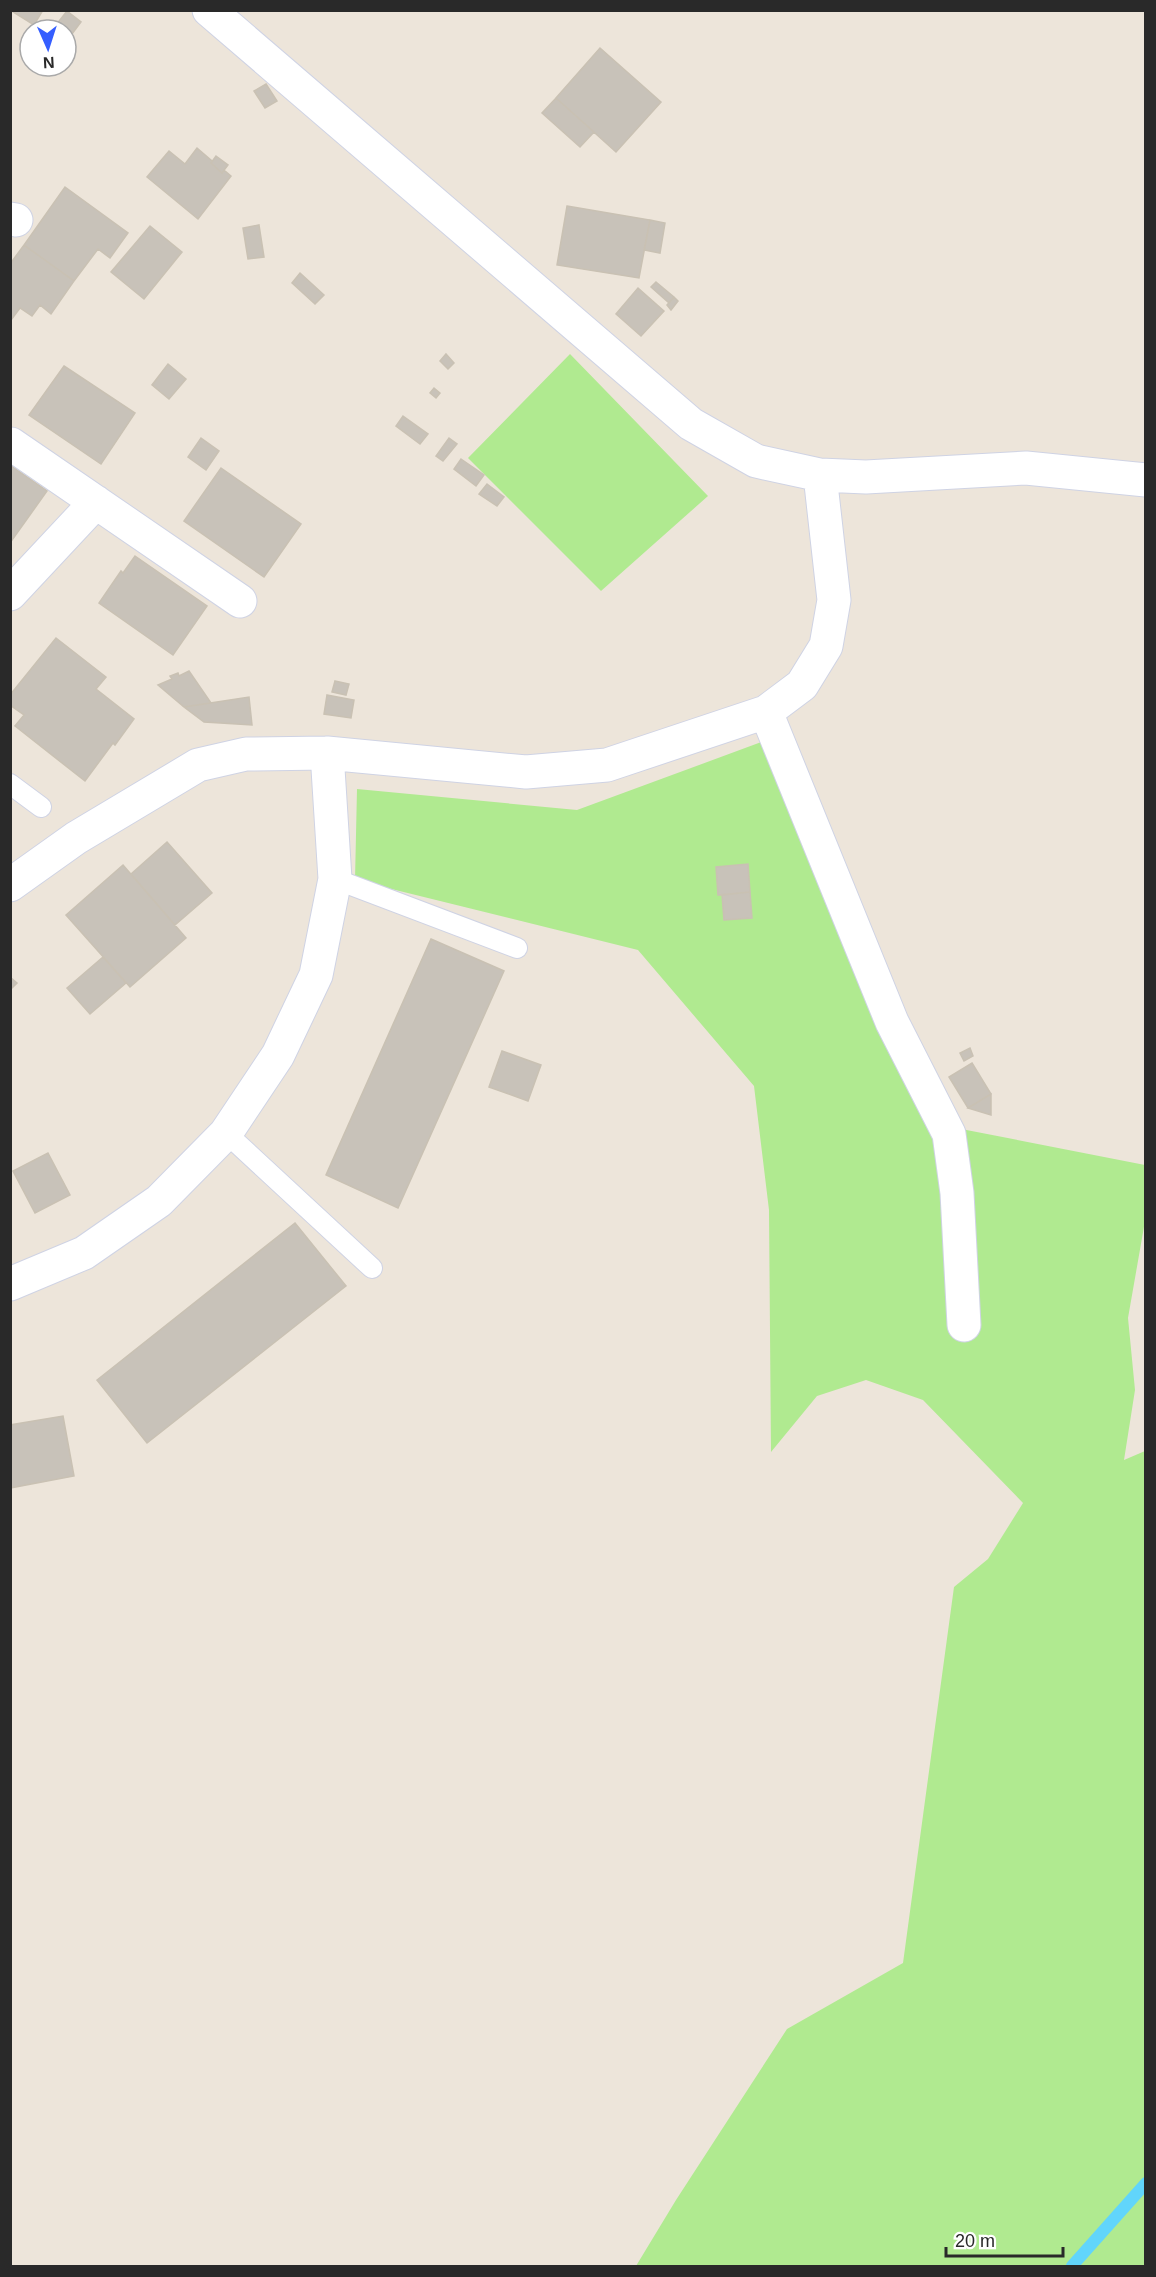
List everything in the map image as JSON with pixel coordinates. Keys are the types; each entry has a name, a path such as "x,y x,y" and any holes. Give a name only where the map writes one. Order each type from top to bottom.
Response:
{"street":[{"path":"209,10 691,424 756,460 820,475 866,477 1026,468 1146,480"},
{"path":"11,444 240,602"},
{"path":"10,885 76,838 198,765 246,754 327,753 526,771 607,765 765,712 802,685 826,646 834,600 820,475"},
{"path":"10,594 96,502"},
{"path":"765,712 892,1022 949,1134 957,1193 964,1325"},
{"path":"10,1284 84,1253 159,1201 226,1134 278,1055 316,975 334,879 327,753"}],"lane":[{"path":"10,784 41,807"},
{"path":"334,879 517,948"},
{"path":"226,1134 372,1268"}],"green space":[{"path":"570,354 708,496 601,591 468,458"},
{"path":"767,740 951,1127 1145,1165 1145,1221 1128,1318 1135,1390 1124,1460 1145,1451 1145,2266 636,2266 787,2029 903,1963 954,1587 988,1559 1023,1503 923,1400 866,1380 817,1396 771,1452 769,1210 754,1086 638,950 355,880 357,789 577,810"}],"building":[{"path":"10,10 43,10 38,18 23,18"},
{"path":"67,11 76,18 61,18"},
{"path":"600,48 661,102 616,152 556,98"},
{"path":"266,84 277,101 265,108 254,91"},
{"path":"556,98 594,132 580,147 542,113"},
{"path":"197,148 222,173 224,170 231,176 198,219 147,177 169,151 185,164"},
{"path":"216,156 228,165 222,173 211,163"},
{"path":"65,187 128,233 110,258 98,249 74,281 24,245"},
{"path":"567,206 650,220 639,278 557,265"},
{"path":"650,220 665,223 660,253 644,250"},
{"path":"259,225 264,257 248,259 243,228"},
{"path":"150,226 182,252 144,299 111,272"},
{"path":"24,245 74,281 51,314 40,305 32,316 20,308 11,320 10,264"},
{"path":"300,273 324,295 315,304 292,283"},
{"path":"656,282 674,297 669,303 651,287"},
{"path":"638,288 664,311 641,336 616,314"},
{"path":"674,297 678,301 671,310 667,305"},
{"path":"446,354 454,363 448,369 440,361"},
{"path":"168,364 186,379 169,399 152,385"},
{"path":"64,366 135,413 101,464 29,415"},
{"path":"434,388 440,393 436,398 430,393"},
{"path":"403,416 428,434 420,444 396,426"},
{"path":"201,438 219,451 206,470 188,457"},
{"path":"449,438 457,444 443,461 436,456"},
{"path":"461,459 484,475 476,486 454,469"},
{"path":"10,465 47,491 10,543"},
{"path":"221,468 301,524 264,577 184,521"},
{"path":"487,484 504,497 497,506 479,494"},
{"path":"135,556 207,606 173,655 99,603 121,571 123,573"},
{"path":"56,638 106,677 96,689 134,719 85,781 15,726 24,715 10,705 10,695"},
{"path":"189,671 211,703 184,707 158,685 172,679 170,676 178,673 179,676"},
{"path":"335,681 349,684 346,695 332,692"},
{"path":"327,695 354,700 351,718 324,714"},
{"path":"249,697 252,725 204,722 184,707"},
{"path":"167,842 212,893 175,925 131,874"},
{"path":"748,864 750,892 718,895 716,867"},
{"path":"123,865 186,938 130,987 66,915"},
{"path":"750,892 752,918 724,920 722,895"},
{"path":"431,939 504,971 398,1208 326,1175"},
{"path":"103,957 126,983 90,1014 67,988"},
{"path":"10,977 17,983 10,990"},
{"path":"970,1048 973,1056 964,1061 960,1053"},
{"path":"502,1051 541,1065 528,1101 489,1087"},
{"path":"972,1063 991,1094 968,1108 949,1077"},
{"path":"991,1094 991,1115 968,1108"},
{"path":"48,1153 70,1195 35,1213 13,1171"},
{"path":"295,1223 346,1286 147,1443 97,1380"},
{"path":"63,1416 74,1476 10,1488 10,1425"}],"waterway":[{"path":"1072,2266 1146,2183"}]}
